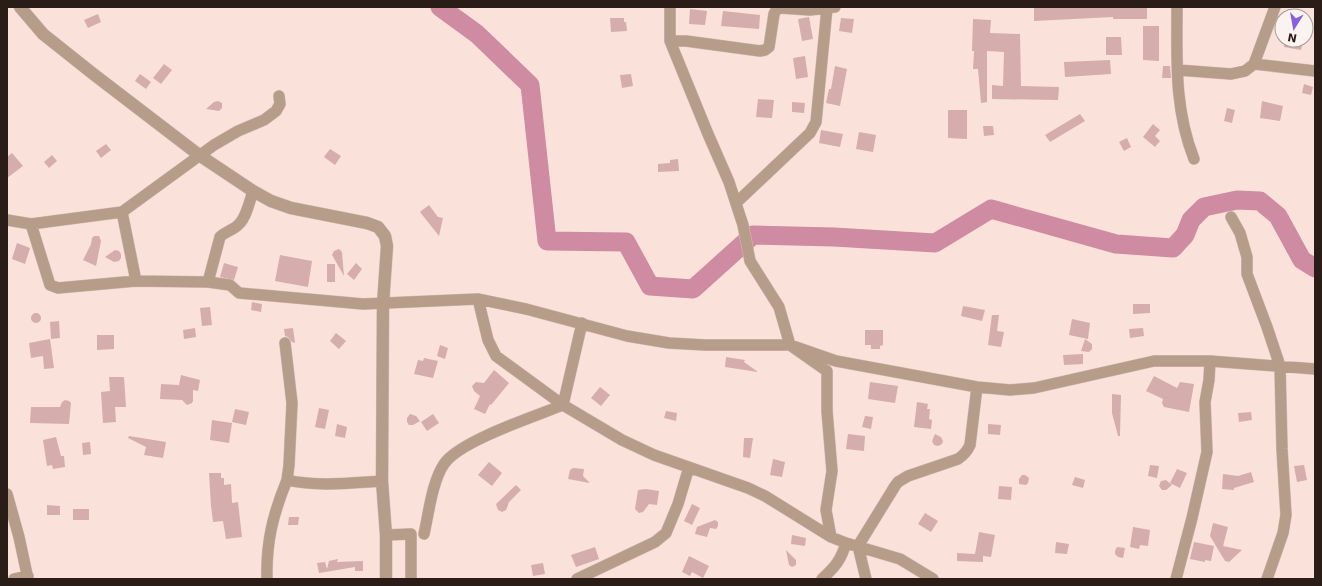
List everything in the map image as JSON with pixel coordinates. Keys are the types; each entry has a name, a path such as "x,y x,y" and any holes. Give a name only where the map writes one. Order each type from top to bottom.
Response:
{"street":[{"path":"20,7 43,34 199,155 253,191 271,201 291,208 367,223 378,227 385,236 387,246 383,304 382,481 386,535 386,579"},
{"path":"670,7 670,41 729,182 743,226 750,261 779,307 790,345 827,371 827,411 832,471 826,510 831,537"},
{"path":"1177,7 1180,113 1194,159"},
{"path":"1178,70 1231,74 1244,71 1254,64 1275,7"},
{"path":"670,41 693,42 760,51 769,47 774,14 776,10 780,8 810,10 831,8 814,128 802,142 736,203"},
{"path":"1254,64 1315,71"},
{"path":"7,220 31,224 122,212 199,155 238,131 264,120 276,111 280,104 280,96"},
{"path":"208,282 220,237 238,226 243,220 253,191"},
{"path":"122,212 136,281"},
{"path":"1231,217 1240,233 1247,257 1247,274 1267,326 1280,366 1286,515 1283,534 1267,579"},
{"path":"31,224 50,285 58,288 136,281 208,282 230,285 239,293 363,304 478,299 526,309 627,336 669,343 705,345 790,345 836,361 977,387 1010,390 1034,388 1154,361 1210,361 1315,369"},
{"path":"478,299 488,340 496,356 563,405 622,440 654,455 688,468 748,488 765,496 831,537 900,559 933,579"},
{"path":"563,405 582,323"},
{"path":"267,579 271,527 277,504 287,480 289,465 292,403 285,344"},
{"path":"1176,579 1207,452 1205,402 1209,380 1210,361"},
{"path":"866,579 858,546 898,482 908,476 958,459 964,456 968,450 970,445 977,387"},
{"path":"424,534 437,476 445,462 456,451 481,438 563,405"},
{"path":"577,579 655,542 666,533 678,504 688,468"},
{"path":"287,480 302,484 319,485 382,481"},
{"path":"7,494 28,577 14,579"},
{"path":"386,535 411,534 411,579"},
{"path":"822,579 837,564 846,543"}],"building":[{"path":"1034,7 1147,7 1147,19 1113,19 1113,17 1034,21"},
{"path":"690,9 707,11 705,25 689,24"},
{"path":"723,11 760,15 759,29 721,26"},
{"path":"98,14 101,22 88,28 84,20"},
{"path":"809,17 813,39 802,41 798,19"},
{"path":"610,18 624,18 627,31 611,32"},
{"path":"841,18 854,19 852,33 839,31"},
{"path":"973,19 991,20 990,33 1020,34 1021,86 1059,87 1058,100 992,99 992,85 1003,86 1004,52 987,51 987,102 981,103 978,69 973,69"},
{"path":"1143,26 1159,26 1159,61 1143,60"},
{"path":"1106,37 1121,37 1122,55 1106,55"},
{"path":"1290,48 1301,48 1301,50"},
{"path":"805,56 808,77 796,79 793,58"},
{"path":"1110,60 1111,74 1065,77 1064,62"},
{"path":"164,64 172,70 161,84 153,78"},
{"path":"835,66 847,69 840,106 826,103 829,89 831,89"},
{"path":"1163,66 1170,66 1171,78 1162,78"},
{"path":"140,74 151,82 146,89 135,81"},
{"path":"631,74 633,86 622,88 620,75"},
{"path":"1304,84 1313,87 1311,95 1302,93"},
{"path":"758,99 774,100 772,118 756,117"},
{"path":"218,101 222,103 222,108 219,111 206,109 214,102"},
{"path":"1262,101 1283,106 1280,121 1260,118"},
{"path":"792,102 805,103 804,113 792,112"},
{"path":"1227,108 1235,110 1232,123 1224,121"},
{"path":"948,110 967,110 967,139 948,138"},
{"path":"1080,114 1085,121 1050,142 1045,135"},
{"path":"1153,124 1160,130 1155,136 1160,141 1155,147 1143,137"},
{"path":"983,126 993,126 994,135 984,136"},
{"path":"821,130 843,134 840,147 819,143"},
{"path":"859,132 876,135 873,152 856,149"},
{"path":"1127,138 1131,147 1124,151 1119,142"},
{"path":"106,144 111,150 101,158 96,151"},
{"path":"330,149 341,156 335,165 324,157"},
{"path":"12,153 23,166 7,178 7,157"},
{"path":"52,155 57,161 49,168 44,162"},
{"path":"678,159 679,171 658,172 658,164 670,163 670,160"},
{"path":"429,205 438,217 443,218 439,236 420,212"},
{"path":"94,236 99,236 101,241 96,266 83,260"},
{"path":"17,243 30,248 25,264 12,259"},
{"path":"339,249 342,252 344,276 332,255 334,251"},
{"path":"115,250 119,251 121,254 119,261 114,262 105,257"},
{"path":"280,255 312,261 308,287 275,281"},
{"path":"224,263 238,267 234,280 220,277"},
{"path":"356,263 362,269 354,280 347,274"},
{"path":"327,264 335,264 335,282 327,282"},
{"path":"252,302 262,304 261,312 251,310"},
{"path":"1133,304 1150,304 1150,313 1133,314"},
{"path":"963,306 985,310 982,321 961,316"},
{"path":"210,307 212,325 202,326 200,308"},
{"path":"34,313 38,313 40,314 40,322 34,323 31,320 31,316"},
{"path":"992,315 999,315 997,331 1004,332 1001,347 988,345"},
{"path":"1072,319 1090,323 1088,339 1069,335"},
{"path":"59,321 60,338 51,339 50,322"},
{"path":"195,328 196,337 184,339 183,330"},
{"path":"293,328 295,343 285,336 284,329"},
{"path":"1143,328 1144,336 1130,338 1129,329"},
{"path":"865,330 883,330 883,345 880,346 880,349 871,349 871,345 865,345"},
{"path":"336,333 346,341 339,349 330,341"},
{"path":"97,335 114,335 114,349 97,350"},
{"path":"50,339 54,368 44,369 43,356 31,358 29,343"},
{"path":"1085,339 1092,344 1092,349 1089,352 1081,351"},
{"path":"440,345 448,348 445,359 437,356"},
{"path":"1083,354 1083,364 1064,365 1063,355"},
{"path":"726,357 745,360 744,362 758,372 725,367"},
{"path":"424,358 438,361 433,378 414,374 418,360 423,361"},
{"path":"494,370 509,383 491,405 490,404 485,414 474,409 480,396 474,391 472,386 476,382 484,383"},
{"path":"181,375 200,380 198,391 193,390 192,403 187,405 182,400 160,399 161,384 179,385"},
{"path":"1154,376 1177,388 1180,382 1194,384 1189,412 1164,407 1162,403 1163,399 1146,391"},
{"path":"109,377 124,377 126,407 115,407 116,422 103,423 101,392 110,391"},
{"path":"870,382 898,386 895,403 868,399"},
{"path":"600,387 610,395 601,406 591,398"},
{"path":"1112,394 1121,395 1120,436 1118,436 1112,413"},
{"path":"65,400 71,403 69,424 30,423 31,407 60,407 62,402"},
{"path":"917,402 928,404 927,409 930,409 929,419 932,420 931,429 914,427"},
{"path":"319,408 329,410 325,429 315,427"},
{"path":"235,409 249,412 246,425 232,422"},
{"path":"666,411 677,413 676,421 664,418"},
{"path":"1251,412 1252,420 1239,422 1238,413"},
{"path":"410,414 416,416 420,421 413,425 409,425 407,418"},
{"path":"433,414 439,423 427,431 421,422"},
{"path":"865,416 873,417 871,429 862,427"},
{"path":"212,420 232,423 229,443 210,440"},
{"path":"337,424 347,427 345,438 335,436"},
{"path":"988,424 1001,425 1000,435 988,434"},
{"path":"848,434 865,436 864,451 846,449"},
{"path":"935,434 941,437 943,441 942,444 938,446 934,445 932,441"},
{"path":"129,436 166,442 163,458 144,455 146,447 128,438"},
{"path":"56,437 61,456 64,456 65,467 53,469 52,465 47,466 43,440"},
{"path":"744,438 753,438 750,458 743,457"},
{"path":"90,442 91,454 83,455 82,443"},
{"path":"773,459 785,462 782,477 770,475"},
{"path":"489,462 502,473 492,486 478,475"},
{"path":"1150,465 1159,466 1157,478 1148,476"},
{"path":"1304,465 1307,480 1297,482 1294,466"},
{"path":"573,468 584,469 583,476 590,483 568,479 570,470"},
{"path":"1177,469 1187,473 1180,488 1170,483"},
{"path":"1251,472 1254,482 1234,488 1234,490 1222,489 1223,474 1238,476"},
{"path":"209,473 221,473 221,478 224,478 224,485 231,484 232,503 238,502 242,537 226,539 223,521 213,522"},
{"path":"1022,475 1029,478 1026,485 1019,484 1019,479"},
{"path":"1075,477 1085,480 1083,488 1072,485"},
{"path":"1166,480 1172,485 1166,490 1162,490 1159,486 1161,481"},
{"path":"516,485 521,490 509,502 506,510 502,512 498,510 496,504"},
{"path":"999,486 1012,487 1011,500 998,499"},
{"path":"646,489 659,491 657,505 649,504 643,512 639,513 635,509 638,490"},
{"path":"692,504 700,508 692,525 684,521"},
{"path":"47,505 60,506 60,515 47,515"},
{"path":"73,509 89,509 89,520 73,520"},
{"path":"925,513 938,521 931,532 918,524"},
{"path":"289,517 299,517 298,525 288,525"},
{"path":"715,520 718,522 718,526 716,529 710,528 707,537 695,534 697,527"},
{"path":"1213,523 1228,527 1223,546 1242,550 1229,562 1225,561 1210,536"},
{"path":"1133,527 1150,530 1148,546 1140,545 1139,549 1130,547"},
{"path":"979,532 995,535 991,557 983,556 983,562 957,561 957,553 975,554"},
{"path":"792,535 806,538 805,546 791,544"},
{"path":"1056,542 1069,544 1067,554 1055,553"},
{"path":"1194,542 1214,546 1211,561 1205,560 1205,562 1190,559"},
{"path":"595,547 599,559 576,567 571,555"},
{"path":"1117,547 1125,548 1123,558 1118,557 1115,554"},
{"path":"786,550 796,560 796,565 792,567 789,565"},
{"path":"689,556 709,566 703,578 692,572 690,576 682,572"},
{"path":"338,559 337,562 363,561 363,571 355,571 355,567 319,573 317,563 325,562 327,569 329,561"},
{"path":"543,563 545,574 533,576 531,565"}],"waterway":[{"path":"440,7 477,34 530,85 547,241 626,242 650,286 693,289 753,235 834,237 935,243 991,209 1116,244 1173,248 1185,235 1191,220 1204,207 1237,200 1260,201 1278,216 1302,260 1315,268"}]}
